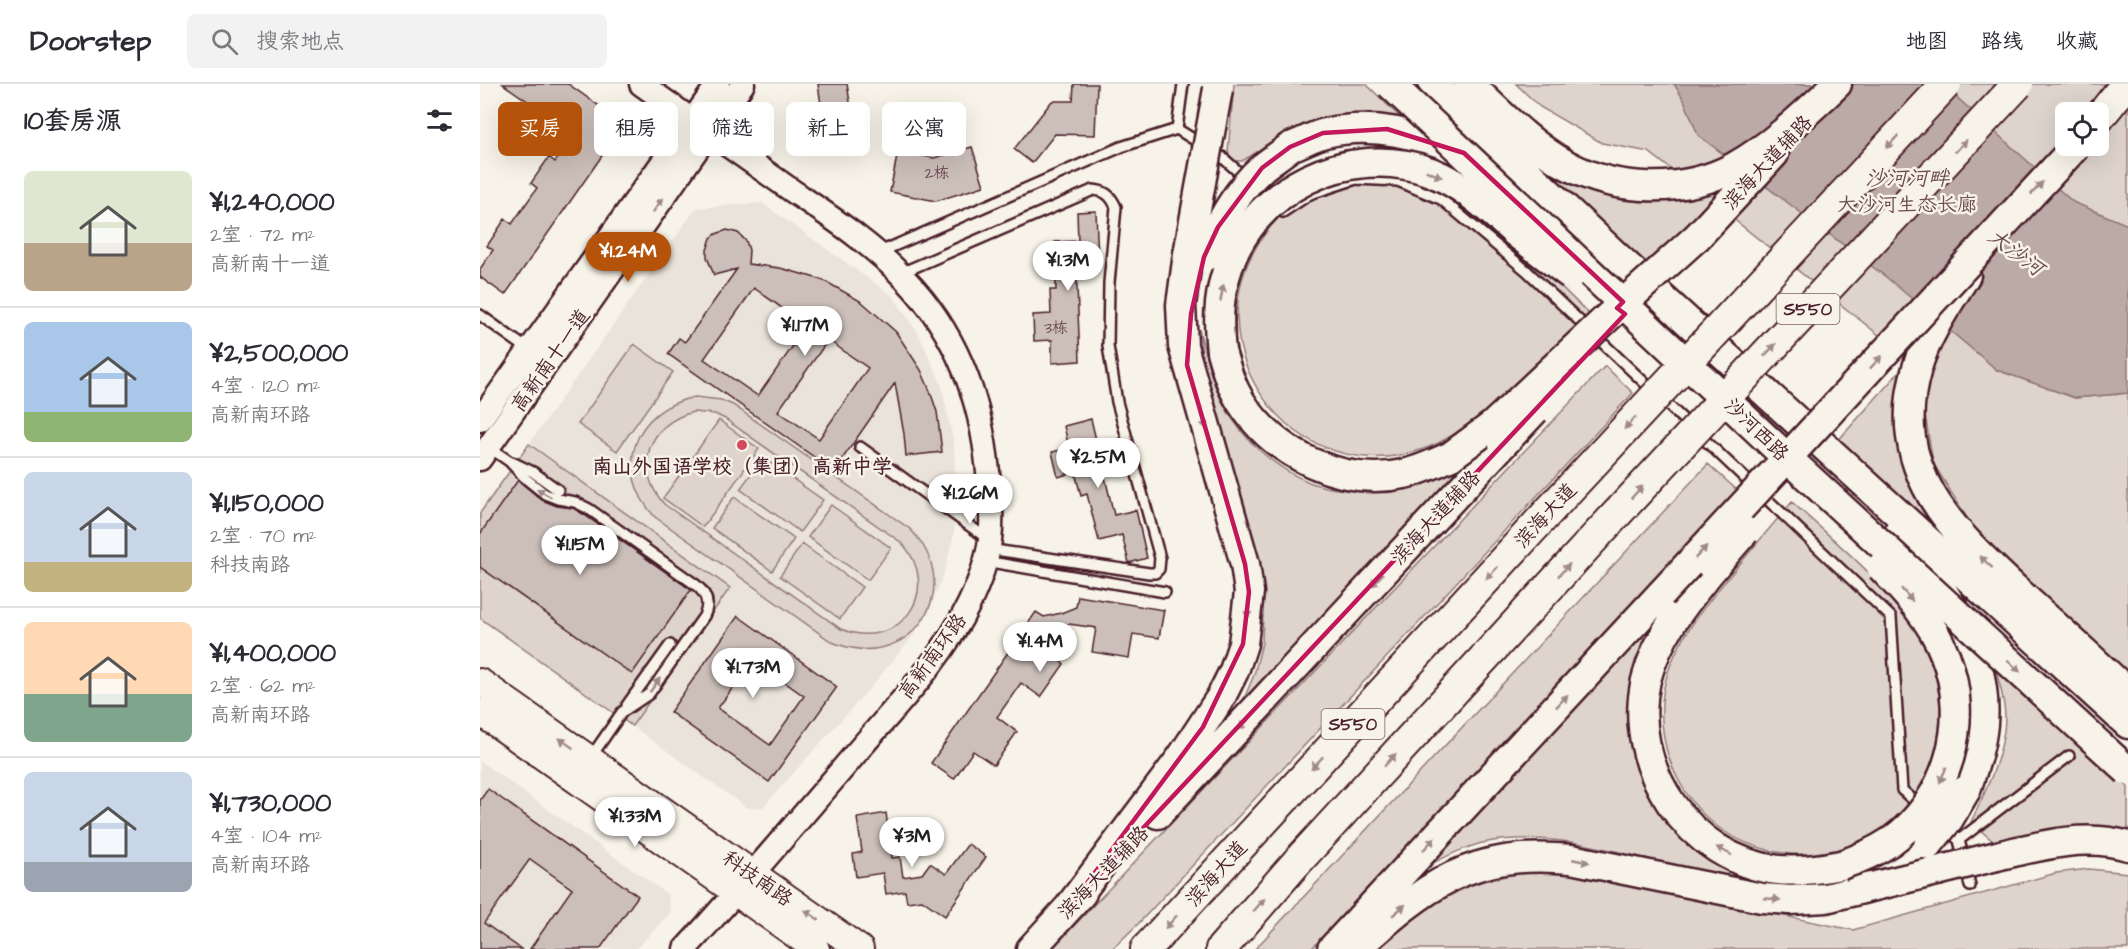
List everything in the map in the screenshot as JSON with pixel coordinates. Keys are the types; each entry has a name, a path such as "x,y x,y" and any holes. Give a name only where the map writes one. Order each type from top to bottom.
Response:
{"highway":[{"name":"滨海大道","path":"1146,949 1946,84"},
{"name":"S550","path":"1221,949 1297,862 1597,535 2018,84"},
{"path":"2109,106 2126,84"}],"main road":[{"name":"沙河西路","path":"1390,84 1785,456 2128,771"},
{"name":"沙河西路","path":"1433,84 1614,254 2128,724"},
{"path":"1469,84 1531,140 1568,166 1593,177 1621,184 1648,187 1701,180 1732,168 1763,149 1838,84"},
{"name":"滨海大道辅路","path":"1031,949 1838,84"},
{"path":"1070,906 1203,726 1234,671 1243,644 1249,592 1245,564 1187,365 1181,325 1181,304 1196,256 1218,87"},
{"path":"2109,109 2128,89"},
{"path":"1196,256 1237,197 1262,168 1290,147 1323,134 1354,128 1387,129 1430,139 1475,158 1508,178 1614,254"},
{"path":"1332,949 2067,156"},
{"path":"1676,352 1547,258 1452,182 1420,169 1386,163 1360,163 1310,177 1287,190 1266,207 1250,225 1236,247 1222,289 1218,325 1221,351 1229,377 1241,402 1260,427 1276,442 1314,464 1348,474 1379,477 1402,474 1427,467 1451,456 1493,425 1608,316 1697,237"},
{"path":"2005,223 1968,272 1924,347 1912,388 1914,450 1925,487 1966,542 2128,693"},
{"path":"1785,456 1853,538 1920,610 1945,655 1954,685 1957,711 1953,747 1942,780 1914,821 1892,841 1867,856 1813,871 1777,870 1751,864 1723,852 1702,838 1681,818 1663,793 1651,765 1644,737 1643,710 1646,682 1654,655 1670,626 1689,597 1770,500 1845,395"},
{"path":"1820,442 1908,543 1953,608 1970,641 1982,689 1983,724 1977,758 1966,790 1949,819 1928,844 1910,860 1886,876 1858,889"},
{"name":"科技南路","path":"480,682 589,759 745,883 816,949"},
{"name":"科技南路","path":"480,711 745,883 860,949"},
{"path":"1355,949 1409,902 1435,885 1457,873 1490,862 1514,858 1542,856 1571,859 1762,898 1790,900 1826,898 2054,843 2109,840 2128,846"}],"street":[{"name":"高新南环路","path":"641,84 690,118"},
{"name":"高新南十一道","path":"711,102 718,84"},
{"name":"高新南十一道","path":"725,102 743,84"},
{"name":"高新南十一道","path":"480,420 530,350 690,140"},
{"name":"高新南十一道","path":"484,453 690,143"},
{"name":"高新南环路","path":"685,949 745,883 934,660 954,632 969,604 988,550 992,508 986,453 977,406 967,372 948,333 928,304 878,253 743,156"}],"lane":[{"path":"1177,129 1183,84"},
{"path":"878,253 1121,147 1177,129 1222,157 1283,212 1310,194 1356,179 1398,181 1441,199 1527,271 1892,616 1902,790 1959,840 1970,886"},
{"path":"900,273 1094,190 1106,193 1112,198 1116,207 1109,283 1108,346 1117,402 1160,558 1159,569 1155,573 1149,573 988,550"},
{"path":"480,315 530,350"},
{"path":"860,447 988,550 1165,592"},
{"path":"484,453 533,472 558,490"},
{"path":"509,461 538,490 551,497 582,504 696,585 705,594 707,604 704,616 649,694 622,712"},
{"path":"589,759 670,645"},
{"path":"1959,840 2069,756"}],"highlighted area":[{"path":"1387,129 1464,153 1623,302 1617,308 1625,314 1070,906 1203,727 1243,644 1249,592 1245,564 1187,365 1191,314 1204,257 1218,227 1262,168 1290,147 1323,133"}],"shaded area":[{"name":"南山外国语学校（集团）高新中学","path":"762,203 893,296 918,333 941,383 954,445 956,490 954,534 944,573 930,609 910,640 763,807 747,808 632,726 730,588 529,444 696,208"},
{"path":"480,761 667,894 671,912 636,949 480,949"}],"green space":[{"path":"1234,84 1366,84 1405,122 1278,140 1242,161 1235,161 1230,157 1228,151"},
{"name":"大沙河生态长廊","path":"1516,84 2128,84 2128,225 2118,222 1997,370 2075,398 2128,393 2128,679 1985,547 1933,463 1924,408 1929,375 1712,202 1670,246 1642,266 1538,167 1584,190 1614,199 1666,201 1688,198 1701,193 1649,152 1602,143 1540,107"},
{"path":"1389,177 1421,184 1468,208 1490,223 1531,258 1589,314 1523,377 1467,425 1429,447 1379,457 1333,451 1294,430 1264,398 1244,359 1237,315 1245,270 1271,226 1283,213 1306,196 1330,185"},
{"path":"1199,329 1209,369 1232,419 1250,441 1272,461 1309,482 1338,489 1354,490 1405,487 1440,478 1479,457 1237,715 1254,675 1262,643 1263,613 1259,573 1204,374"},
{"path":"634,344 673,372 617,451 578,424"},
{"path":"1908,362 1898,448 1912,490 1940,540 1835,444"},
{"path":"1605,366 1633,393 1138,924 1112,949 1052,949"},
{"path":"695,397 721,400 733,405 910,529 927,552 934,577 932,600 922,620 907,637 885,647 860,649 832,642 655,517 642,499 634,480 632,462 636,444 644,428 657,414 674,404","holes":["693,412 715,414 902,543 914,561 918,580 917,597 909,613 897,625 881,632 862,634 841,629 664,504 654,490 647,462 655,437 677,418"]},
{"path":"719,420 759,449 703,527 663,498"},
{"path":"529,444 730,588 632,726 480,618 480,513"},
{"path":"763,458 823,500 800,532 740,489"},
{"path":"1708,464 1738,491 1353,906 1311,949 1255,949"},
{"path":"734,497 794,539 772,571 712,528"},
{"path":"1792,502 1862,566 1894,600 1908,619 1920,639 1937,684 1939,728 1929,769 1908,804 1877,832 1839,849 1796,854 1749,844 1727,833 1708,818 1692,801 1679,781 1668,755 1662,726 1665,683 1681,642 1714,594"},
{"path":"831,505 891,548 868,580 808,537"},
{"path":"802,544 862,587 840,619 780,576"},
{"path":"1673,597 1648,632 1637,659 1630,691 1632,741 1643,785 1664,820 1696,848 1753,876 1802,886 1757,884 1723,878 1622,852 1555,840 1521,839 1478,844 1415,872"},
{"path":"1994,664 2128,787 2128,833 1994,842 1971,822 1993,772 2004,732 2004,705"},
{"path":"2089,869 2128,873 2128,949 1370,949 1430,896 1492,872 1563,871 1853,930 2056,873"}],"water":[{"name":"沙河河畔","path":"1674,84 1942,84 2073,202 2128,225 2128,393 2075,398 1997,370 1886,277 1698,135 1684,100"}],"building":[{"path":"503,84 568,84 594,102 594,156 602,156 505,295 480,277 480,269 493,250 487,246 505,219 512,224 537,188 531,183 549,157 555,162 559,156 582,156 582,102 529,102"},
{"path":"818,84 847,84 850,102 821,102"},
{"path":"1074,84 1097,84 1095,135 1055,134 1032,163 1014,149 1052,101 1073,101"},
{"path":"972,147 984,186 936,201 890,192 897,156 934,158 966,156 966,149"},
{"path":"1096,211 1098,262 1076,262 1080,361 1052,363 1052,340 1034,341 1033,315 1051,314 1050,290 1056,290 1055,242 1078,241 1077,212"},
{"path":"727,230 738,233 746,241 749,250 748,264 780,268 823,280 862,302 896,332 921,370 930,391 937,412 942,452 906,456 895,383 834,471 668,354 679,338 685,342 737,269 714,275 707,257 707,250 711,238","holes":["754,288 807,326 758,396 704,359","828,340 868,368 819,439 778,411"]},
{"path":"1091,419 1114,515 1136,510 1147,558 1129,563 1122,535 1099,541 1087,494 1081,496 1075,472 1058,477 1052,452 1069,448 1064,426"},
{"path":"518,480 542,500 557,506 573,508 583,514 691,590 632,674 480,567 480,534"},
{"path":"1078,596 1164,610 1159,638 1133,634 1129,658 1092,652 1096,628 1069,624 1059,627 1043,649 1064,664 1041,697 1021,683 997,717 1017,732 994,765 973,751 954,779 931,763 1036,612 1044,617 1061,613 1076,607"},
{"path":"738,616 837,687 769,782 670,712","holes":["753,660 804,696 770,745 718,708"]},
{"path":"488,789 638,896 600,949 530,949 572,889 530,859 484,923 521,949 480,949 480,800"},
{"path":"886,813 892,858 900,857 903,877 922,874 930,863 946,874 968,844 986,857 945,916 922,900 907,902 905,891 886,894 883,873 856,877 853,854 862,852 857,818"}],"place":[{"name":"南山外国语学校（集团）高新中学","path":"742,445"}],"water label":[{"name":"大沙河","path":"2016,252"}]}
